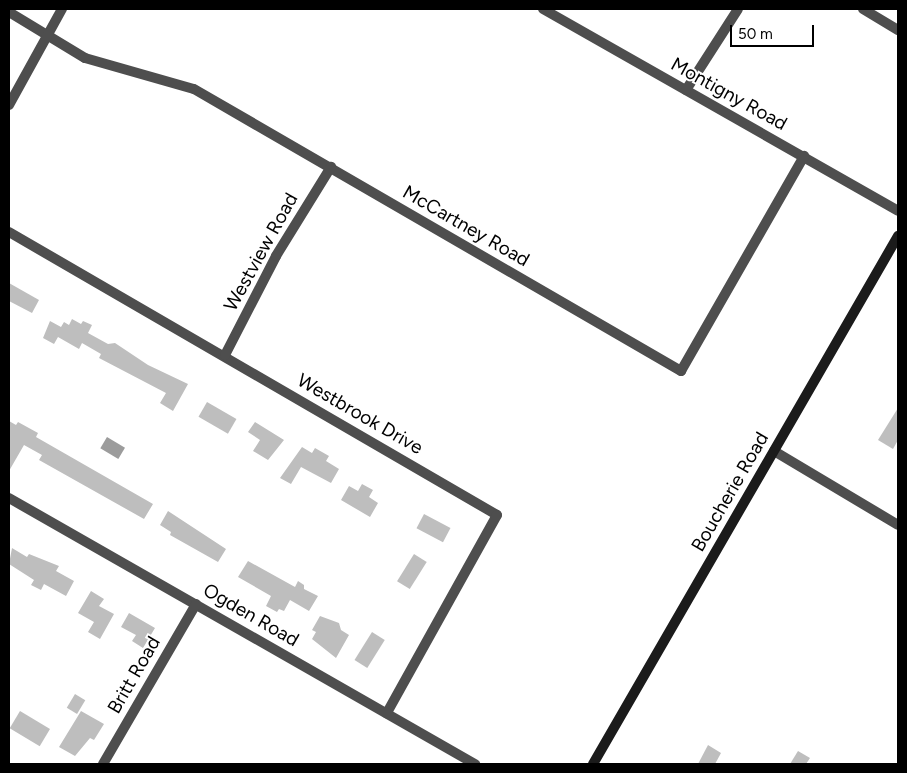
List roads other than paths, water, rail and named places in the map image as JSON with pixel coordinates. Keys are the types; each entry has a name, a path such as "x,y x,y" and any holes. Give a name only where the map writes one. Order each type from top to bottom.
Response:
{"main road":[{"name":"Boucherie Road","path":"593,764 898,236"}],"street":[{"path":"9,105 62,9"},
{"name":"Montigny Road","path":"543,9 559,13 686,90 898,211"},
{"path":"686,90 738,9"},
{"path":"863,9 898,30"},
{"name":"McCartney Road","path":"9,12 46,36 86,58 194,89 681,371 804,156"},
{"name":"Westview Road","path":"224,355 276,256 330,167"},
{"name":"Westbrook Drive","path":"9,232 497,515 387,713"},
{"path":"774,451 898,525"},
{"name":"Ogden Road","path":"9,498 475,764"},
{"name":"Britt Road","path":"103,764 196,604"}]}
